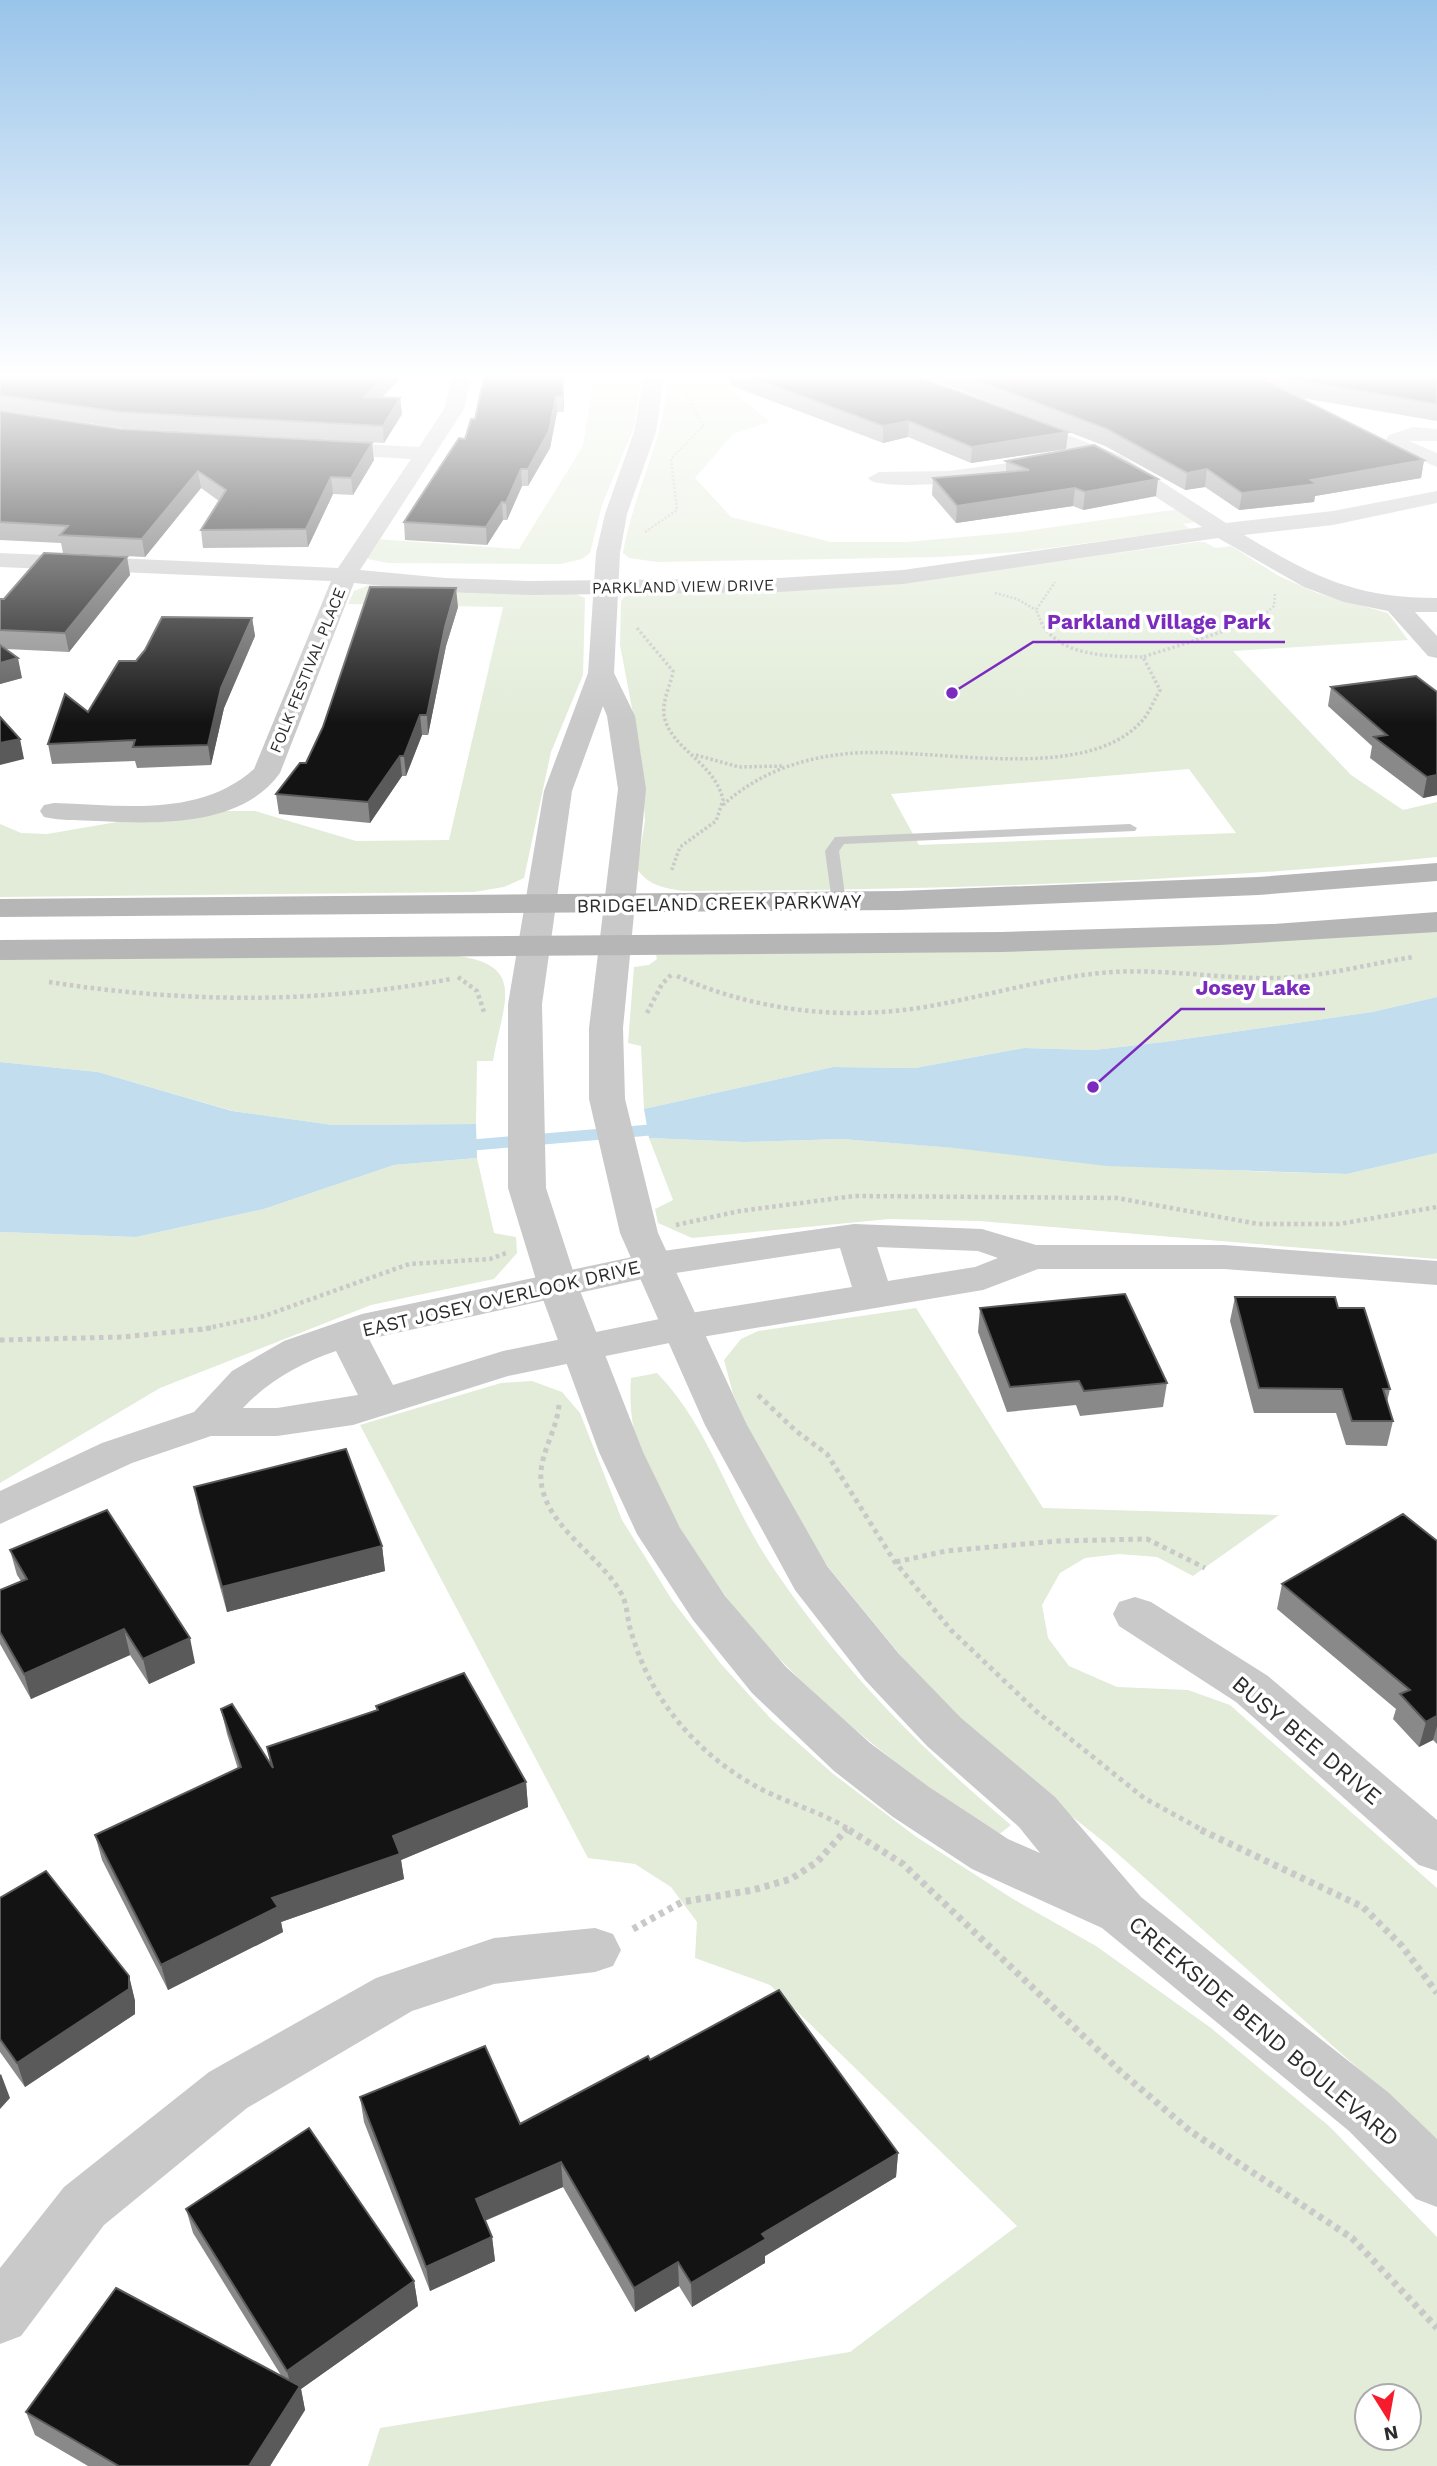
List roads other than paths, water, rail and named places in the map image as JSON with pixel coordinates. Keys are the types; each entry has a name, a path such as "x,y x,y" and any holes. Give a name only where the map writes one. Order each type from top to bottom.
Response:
{"main road":[{"name":"BRIDGELAND CREEK PARKWAY","path":"0,908 839,902 1137,894 1437,872"},
{"name":"BRIDGELAND CREEK PARKWAY","path":"0,950 533,954 1156,939 1357,929 1437,922"}],"street":[{"name":"FOLK FESTIVAL PLACE","path":"54,811 190,810 239,796 256,785 265,773 345,575 401,492"},
{"name":"CREEKSIDE BEND BOULEVARD","path":"624,492 616,514 606,577 601,673 558,791 543,904 525,1004 527,1188 557,1283 621,1452 660,1534 709,1608 769,1680 852,1757 911,1802 990,1854 1122,1913"},
{"path":"1166,492 1283,568 1335,593 1396,605 1437,605"},
{"name":"PARKLAND VIEW DRIVE","path":"4,570 27,562 345,575 445,585 636,577 779,585 903,577 1226,530 1333,518 1437,496"},
{"path":"1396,605 1437,651"},
{"name":"CREEKSIDE BEND BOULEVARD","path":"601,673 621,716 632,789 606,1028 607,1099 639,1233 663,1245 684,1327 726,1425 811,1578 891,1676 944,1732 1037,1812 1122,1913 1369,2112 1437,2179"},
{"path":"854,1235 874,1295"},
{"name":"EAST JOSEY OVERLOOK DRIVE","path":"208,1422 246,1380 298,1350 376,1322 557,1283 663,1245 854,1235 982,1240 1032,1257"},
{"path":"1032,1257 1224,1257 1437,1273"},
{"name":"EAST JOSEY OVERLOOK DRIVE","path":"0,1509 117,1453 208,1422 277,1422 353,1410 503,1364 581,1346 984,1278 1032,1257"},
{"name":"EAST JOSEY OVERLOOK DRIVE","path":"346,1333 382,1402"},
{"name":"BUSY BEE DRIVE","path":"1135,1614 1252,1689 1437,1850"},
{"path":"0,2315 84,2206 228,2090 395,1994 494,1961 595,1950"}],"lane":[{"path":"839,902 832,851 840,840 1130,828"}],"water":[{"path":"1437,997 1437,1153 1347,1174 1107,1166 954,1148 842,1139 744,1142 649,1138 644,1109 833,1067 915,1068 1024,1048 1094,1050 1164,1042 1372,1012"},
{"path":"0,1062 98,1072 232,1111 333,1125 476,1124 477,1158 394,1165 264,1209 136,1237 0,1232"}],"waterway":[{"path":"461,1146 662,1129"}],"place":[{"name":"Parkland Village Park","path":"952,693"},
{"name":"Josey Lake","path":"1093,1087"}]}
